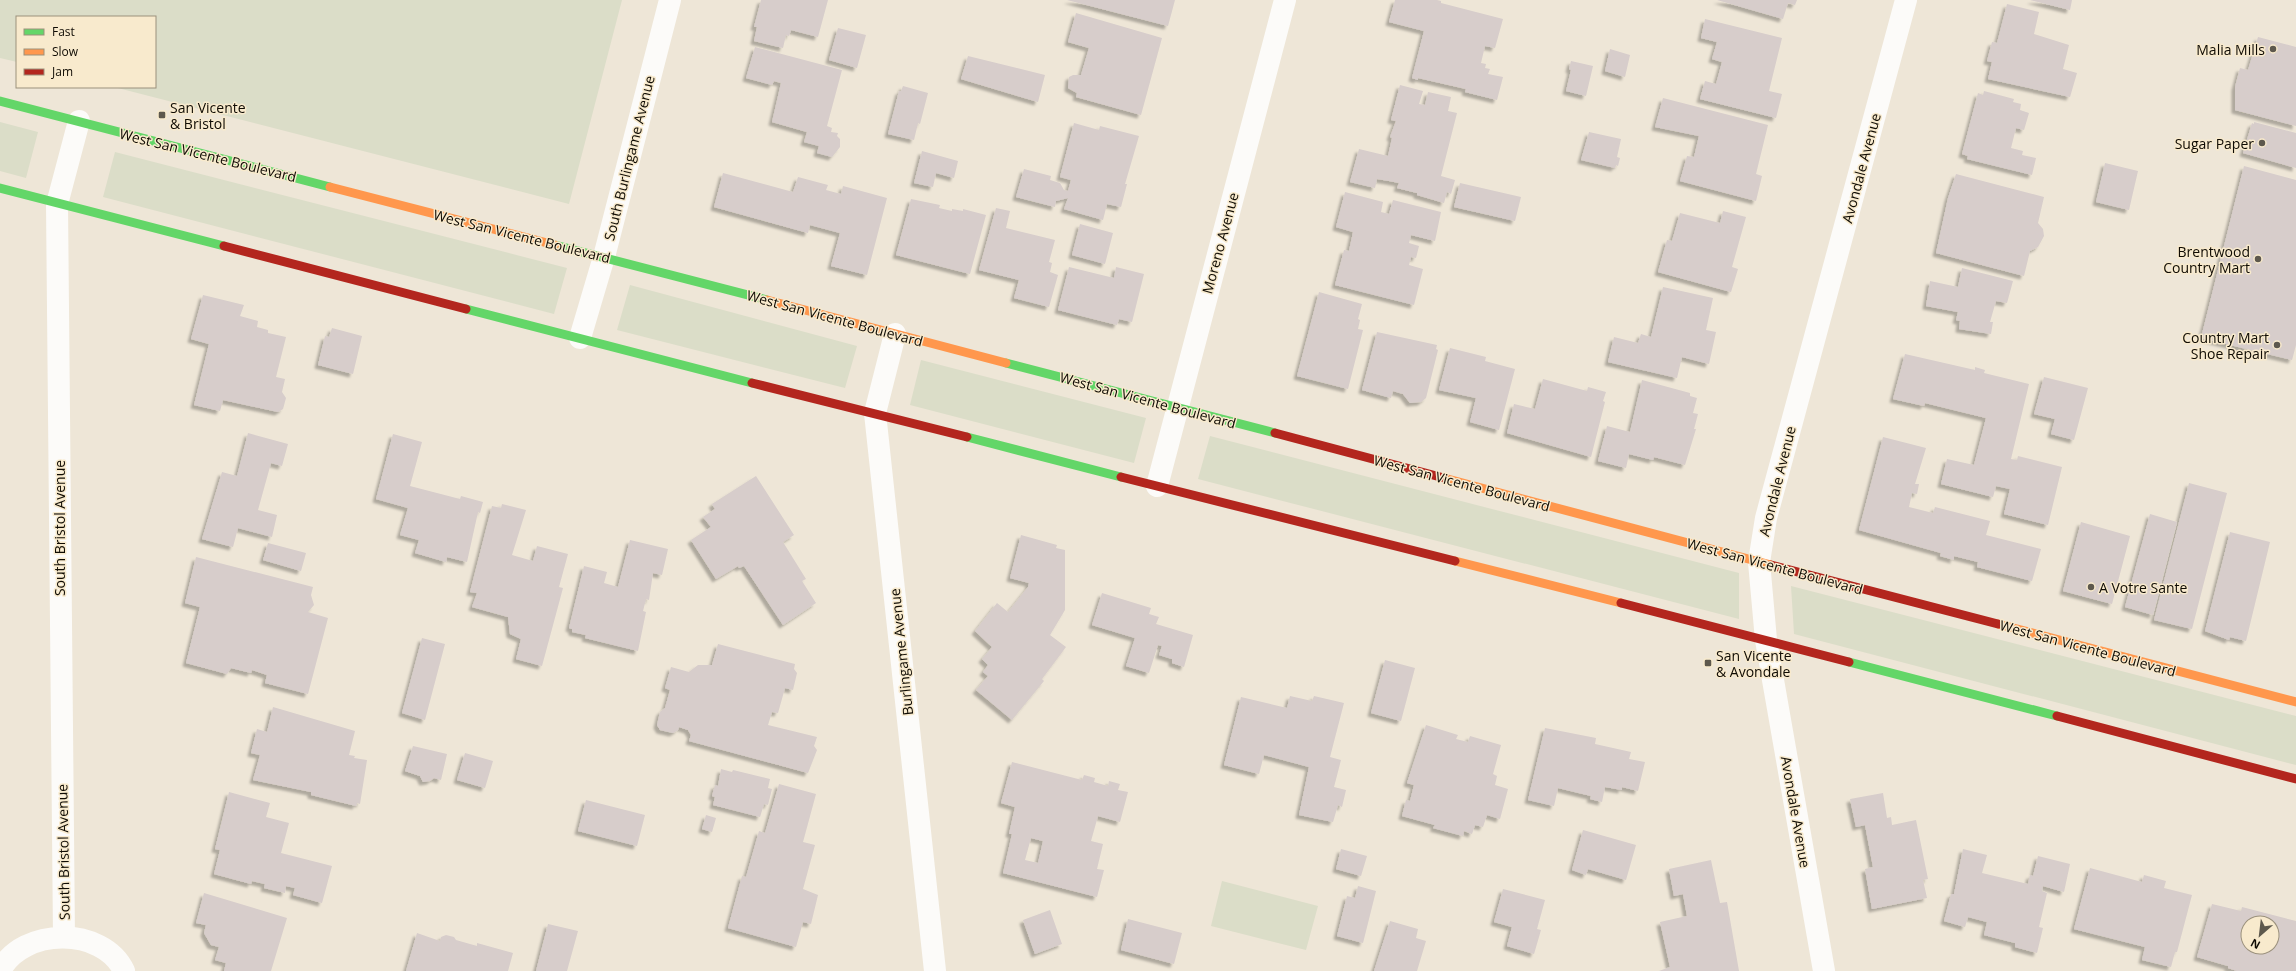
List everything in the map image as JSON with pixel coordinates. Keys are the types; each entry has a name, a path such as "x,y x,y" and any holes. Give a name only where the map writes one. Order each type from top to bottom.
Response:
{"main road":[{"name":"West San Vicente Boulevard","path":"0,101 1177,406 1759,562 2296,702"},
{"path":"0,188 57,204 1157,486 1766,640 2296,779"}],"street":[{"name":"South Burlingame Avenue","path":"580,338 604,257 670,0"},
{"name":"Moreno Avenue","path":"1157,486 1285,0"},
{"name":"Avondale Avenue","path":"1824,971 1766,640 1759,562 1766,518 1906,0"},
{"name":"South Bristol Avenue","path":"64,937 57,204 79,122"},
{"name":"Burlingame Avenue","path":"895,334 875,413 934,971"},
{"path":"0,971 20,950 41,940 64,937 87,941 107,952 124,971"}],"green space":[{"path":"0,0 622,0 569,204 118,88 156,88 156,16 16,16 16,62 0,58"},
{"path":"0,122 38,132 26,178 0,171"},
{"path":"115,152 567,268 554,314 103,197"},
{"path":"630,285 857,346 845,388 617,330"},
{"path":"921,360 1146,418 1134,463 910,405"},
{"path":"1210,436 1739,573 1739,619 1198,479"},
{"path":"1791,586 2296,716 2296,765 1794,634"},
{"path":"1222,881 1318,906 1306,950 1211,926"}],"building":[{"path":"761,0 828,0 818,37 791,30 789,36 786,35 783,48 754,41 757,27 754,27"},
{"path":"1067,0 1175,0 1168,26"},
{"path":"1395,0 1437,0 1441,1 1441,3 1503,19 1495,48 1485,46 1481,63 1486,64 1485,68 1490,69 1488,74 1503,77 1497,100 1465,92 1466,89 1412,78 1424,31 1389,22"},
{"path":"1717,0 1797,0 1795,5 1788,3 1783,19"},
{"path":"2030,0 2072,0 2070,10"},
{"path":"2007,4 2039,12 2034,34 2069,45 2063,69 2077,73 2070,97 1988,79 1992,62 1987,61 1992,42 1997,43"},
{"path":"1076,13 1162,38 1141,115 1076,97 1077,93 1068,88 1069,77 1073,75 1081,75 1089,48 1068,42"},
{"path":"1705,19 1782,38 1769,91 1782,94 1776,118 1700,99 1705,81 1716,84 1722,62 1712,59 1717,42 1701,38"},
{"path":"838,28 866,35 857,68 829,60"},
{"path":"2258,37 2296,47 2296,126 2235,110 2235,87 2240,68 2248,70"},
{"path":"755,47 842,70 827,126 832,128 831,132 838,133 837,136 840,139 840,147 832,157 817,153 819,146 804,142 807,132 772,122 781,83 774,81 772,85 746,78"},
{"path":"1610,49 1630,55 1625,77 1605,71"},
{"path":"968,56 1045,75 1038,102 961,79"},
{"path":"1571,61 1593,66 1586,96 1566,91 1571,70 1569,69"},
{"path":"1400,85 1423,91 1419,104 1425,105 1428,92 1451,97 1448,111 1457,113 1441,176 1455,180 1451,194 1447,192 1444,203 1417,195 1417,193 1397,188 1399,183 1377,179 1375,188 1350,182 1359,149 1388,156 1392,138 1390,137 1396,121 1391,120"},
{"path":"903,86 928,93 914,140 888,134 899,91 901,91"},
{"path":"1984,91 2014,99 2013,102 2021,104 2020,110 2029,113 2024,130 2016,128 2011,148 2023,151 2022,155 2036,158 2032,175 1967,159 1968,156 1962,154 1978,93 1983,95"},
{"path":"1663,98 1768,125 1756,174 1762,176 1756,201 1680,181 1687,156 1694,157 1699,136 1655,127"},
{"path":"2254,122 2296,133 2296,168 2243,153 2252,123 2254,124"},
{"path":"1074,123 1099,130 1100,126 1139,136 1125,184 1127,184 1121,207 1107,204 1103,220 1064,209 1068,198 1056,201 1055,207 1016,197 1024,169 1051,176 1050,180 1060,183 1064,190 1068,191 1071,180 1060,177"},
{"path":"1589,132 1621,139 1617,157 1620,158 1618,166 1616,165 1615,168 1581,160"},
{"path":"922,151 958,161 954,178 936,173 933,187 914,183"},
{"path":"2105,163 2138,171 2129,210 2096,202"},
{"name":"Brentwood Country Mart","path":"2244,166 2296,180 2296,345 2292,360 2201,338"},
{"path":"723,173 793,192 798,177 828,185 826,190 841,194 843,186 887,198 867,275 831,266 840,233 810,225 808,233 714,207"},
{"path":"1956,174 2044,197 2038,223 2043,229 2044,236 2038,247 2030,251 2024,276 1936,253 1948,198"},
{"path":"1460,183 1521,197 1515,221 1454,207"},
{"path":"1345,192 1383,202 1381,212 1389,214 1393,200 1441,212 1435,241 1411,235 1409,243 1419,246 1416,258 1411,257 1409,265 1423,269 1414,305 1335,285 1344,250 1349,251 1353,232 1336,227"},
{"path":"911,199 940,205 939,208 952,211 952,209 963,211 963,209 986,215 970,274 896,255"},
{"path":"996,208 1010,211 1006,228 1055,240 1049,262 1052,263 1050,272 1058,275 1049,307 1014,298 1019,280 979,270"},
{"path":"1723,211 1746,217 1732,267 1738,269 1731,292 1658,272 1667,240 1672,241 1680,213 1720,223"},
{"path":"1080,224 1113,233 1105,264 1072,255"},
{"path":"1069,267 1114,278 1116,267 1144,274 1132,322 1119,319 1117,325 1058,310"},
{"path":"1962,268 2013,281 2007,303 1996,301 1990,322 1993,322 1991,334 1959,329 1960,321 1956,320 1958,312 1926,306 1930,281 1958,287"},
{"path":"1663,287 1713,298 1706,330 1716,332 1709,364 1682,357 1677,378 1608,362 1614,337 1638,343 1641,334 1651,337"},
{"path":"1319,292 1362,304 1358,319 1360,320 1358,329 1363,330 1348,389 1297,376"},
{"path":"203,295 244,305 240,316 258,321 257,327 268,330 268,333 286,337 276,377 285,379 282,392 286,398 283,409 278,412 223,400 220,411 194,405 209,344 191,339"},
{"path":"332,328 362,336 353,374 318,365 325,336 329,337"},
{"path":"1377,332 1437,345 1436,349 1438,350 1426,398 1421,402 1410,403 1403,394 1393,391 1391,398 1362,390"},
{"path":"1450,348 1486,357 1485,361 1515,369 1499,430 1470,422 1476,398 1439,390"},
{"path":"1905,354 1975,370 1975,367 1985,370 1984,373 2029,384 2011,459 2017,460 2018,456 2062,467 2048,525 2004,514 2010,489 1996,486 1993,497 1941,484 1947,459 1974,465 1986,418 1925,403 1924,406 1893,399"},
{"path":"2044,377 2088,388 2074,440 2051,434 2055,419 2034,414"},
{"path":"1543,379 1587,391 1588,387 1606,392 1603,401 1605,402 1591,457 1507,433 1514,404 1535,409"},
{"path":"1642,380 1690,393 1690,396 1697,398 1693,413 1698,414 1694,429 1696,429 1685,465 1654,457 1653,460 1629,454 1626,468 1598,461 1607,426 1630,432"},
{"path":"248,433 288,444 282,466 271,463 258,510 277,515 272,537 238,528 233,547 202,539 222,472 237,476"},
{"path":"393,434 422,442 410,486 460,499 461,496 483,502 480,513 478,512 467,562 447,557 446,562 415,553 419,540 400,535 408,508 376,499"},
{"path":"1883,437 1926,448 1915,484 1919,484 1917,494 1912,493 1909,507 1933,513 1935,507 1990,521 1986,535 2041,549 2032,581 1977,567 1978,562 1954,556 1954,560 1940,556 1941,553 1859,530"},
{"path":"756,476 794,535 783,542 806,579 802,581 816,603 783,625 744,566 739,568 738,566 716,579 691,540 711,527 703,517 715,509 712,504"},
{"path":"2189,483 2227,493 2192,629 2154,620"},
{"path":"502,504 526,510 512,555 533,561 537,546 568,554 559,587 563,588 542,666 516,659 521,639 510,634 508,617 472,607 477,593 470,592 492,506 501,508"},
{"path":"2150,514 2177,522 2153,615 2125,607"},
{"path":"2081,522 2130,536 2112,604 2063,591"},
{"path":"2230,532 2270,542 2246,641 2230,637 2229,640 2205,631"},
{"path":"1021,535 1057,545 1056,548 1065,550 1065,610 1050,635 1066,647 1042,679 1044,681 1012,720 976,690 988,676 983,672 988,665 982,659 992,647 975,631 997,603 1008,612 1028,587 1029,583 1010,578"},
{"path":"630,540 668,549 662,575 653,573 649,600 646,599 643,611 646,612 638,651 585,638 586,635 572,632 572,629 569,628 584,566 607,572 604,583 618,587"},
{"path":"268,543 306,553 301,571 263,560"},
{"path":"196,557 313,587 311,595 314,605 308,612 328,618 308,694 265,683 267,675 252,670 251,673 231,668 227,674 186,663 200,607 185,603"},
{"path":"1102,593 1151,608 1149,614 1159,617 1156,624 1193,635 1184,667 1172,663 1172,659 1159,655 1162,646 1158,645 1149,673 1126,666 1135,638 1092,625"},
{"path":"422,638 445,644 425,720 402,713"},
{"path":"718,644 795,664 794,669 797,673 793,690 785,688 778,713 772,712 768,725 817,737 814,746 817,750 808,773 689,741 691,735 688,730 679,727 678,730 673,733 660,730 657,725 660,712 665,708 670,690 665,688 671,667 689,672 698,665 712,665"},
{"path":"1385,660 1415,668 1401,721 1371,713"},
{"path":"1290,696 1312,701 1314,696 1344,703 1330,757 1341,760 1334,787 1346,790 1342,807 1338,805 1333,822 1299,815 1309,767 1264,755 1259,774 1224,765 1241,697 1287,708"},
{"path":"273,707 355,731 349,755 355,756 354,758 367,760 360,804 357,803 356,806 311,795 311,792 253,780 260,755 251,753 257,729 267,732"},
{"path":"1426,725 1458,735 1456,739 1468,742 1470,736 1501,745 1493,774 1497,776 1495,785 1508,789 1500,819 1487,815 1483,827 1475,825 1472,834 1464,831 1463,836 1433,828 1435,825 1402,816 1406,800 1410,801 1414,785 1407,783"},
{"path":"1545,728 1596,738 1595,744 1631,752 1629,759 1645,762 1638,791 1622,787 1622,790 1605,787 1602,802 1590,799 1591,796 1558,788 1554,806 1528,800"},
{"path":"413,746 447,754 441,780 434,778 430,781 423,782 420,776 405,771"},
{"path":"465,753 493,761 485,788 457,780"},
{"path":"1012,762 1082,780 1084,775 1095,778 1094,782 1108,786 1109,781 1120,784 1118,790 1128,792 1120,822 1098,816 1091,841 1103,844 1097,869 1104,870 1097,897 1003,873 1012,834 1009,834 1015,807 1001,803","holes":["1031,838 1043,841 1038,863 1025,860"]},
{"path":"721,769 732,772 733,770 770,779 768,788 772,789 768,805 764,804 760,817 713,805 715,797 712,796 715,785 718,786"},
{"path":"779,784 816,794 803,842 815,845 803,889 818,895 811,924 803,922 796,947 728,928 742,876 746,877 759,831 765,833"},
{"path":"229,792 270,803 266,817 289,823 281,853 332,866 322,903 293,895 295,888 286,886 285,893 264,888 265,884 252,881 251,884 214,874 220,850 215,849"},
{"path":"1883,793 1887,818 1891,817 1892,825 1916,820 1928,879 1923,880 1927,898 1872,909 1865,869 1873,867 1865,825 1856,827 1850,799"},
{"path":"586,800 645,815 637,846 578,831"},
{"path":"706,815 716,818 712,832 702,829"},
{"path":"1583,830 1636,845 1626,880 1588,869 1586,875 1572,870"},
{"path":"1341,849 1367,856 1361,876 1336,869"},
{"path":"1963,849 1987,855 1982,873 2028,884 2030,875 2033,876 2038,856 2070,864 2064,892 2043,886 2042,891 2047,893 2039,927 2043,928 2037,953 2015,947 2015,943 1984,935 1987,922 1968,917 1965,927 1944,921 1951,894 1954,894"},
{"path":"1711,860 1720,903 1727,902 1739,971 1659,971 1670,967 1660,922 1687,916 1683,894 1674,896 1669,869"},
{"path":"2090,868 2142,882 2144,875 2166,881 2164,888 2192,895 2177,952 2175,952 2171,967 2142,960 2145,947 2074,929"},
{"path":"1358,886 1376,891 1363,943 1337,936 1347,896 1355,898"},
{"path":"1503,889 1545,900 1537,929 1541,930 1534,954 1507,946 1512,927 1494,922"},
{"path":"204,893 287,918 271,971 224,971 226,963 215,960 219,947 211,945 204,933 206,925 196,923"},
{"path":"2212,904 2241,911 2242,907 2273,915 2240,915 2240,955 2280,955 2280,917 2296,921 2296,971 2237,971 2228,968 2228,966 2197,957"},
{"path":"1050,910 1062,944 1035,954 1023,920"},
{"path":"1128,919 1182,933 1174,964 1121,950"},
{"path":"1390,921 1418,929 1416,938 1426,941 1417,971 1374,971"},
{"path":"548,924 578,931 567,971 536,971"},
{"path":"417,933 440,941 441,937 446,935 454,937 456,940 477,946 477,943 513,953 508,971 406,971"}],"traffic: fast":[{"path":"0,101 330,187"},
{"path":"0,188 224,246"},
{"path":"555,245 767,300"},
{"path":"466,309 752,383"},
{"path":"1006,363 1275,433"},
{"path":"967,437 1121,477"},
{"path":"1849,662 2057,716"}],"traffic: slow":[{"path":"330,187 555,245"},
{"path":"767,300 1006,363"},
{"path":"1444,478 1771,565"},
{"path":"1455,561 1621,603"},
{"path":"1998,624 2296,702"}],"traffic: jam":[{"path":"224,246 466,309"},
{"path":"752,383 967,437"},
{"path":"1275,433 1444,478"},
{"path":"1121,477 1455,561"},
{"path":"1771,565 1998,624"},
{"path":"1621,603 1849,662"},
{"path":"2057,716 2296,779"}],"place":[{"name":"Malia Mills","path":"2273,49"},
{"name":"San Vicente & Bristol","path":"162,115"},
{"name":"Sugar Paper","path":"2262,143"},
{"name":"Brentwood Country Mart","path":"2258,259"},
{"name":"Country Mart Shoe Repair","path":"2277,345"},
{"name":"A Votre Sante","path":"2091,587"},
{"name":"San Vicente & Avondale","path":"1708,663"}]}
